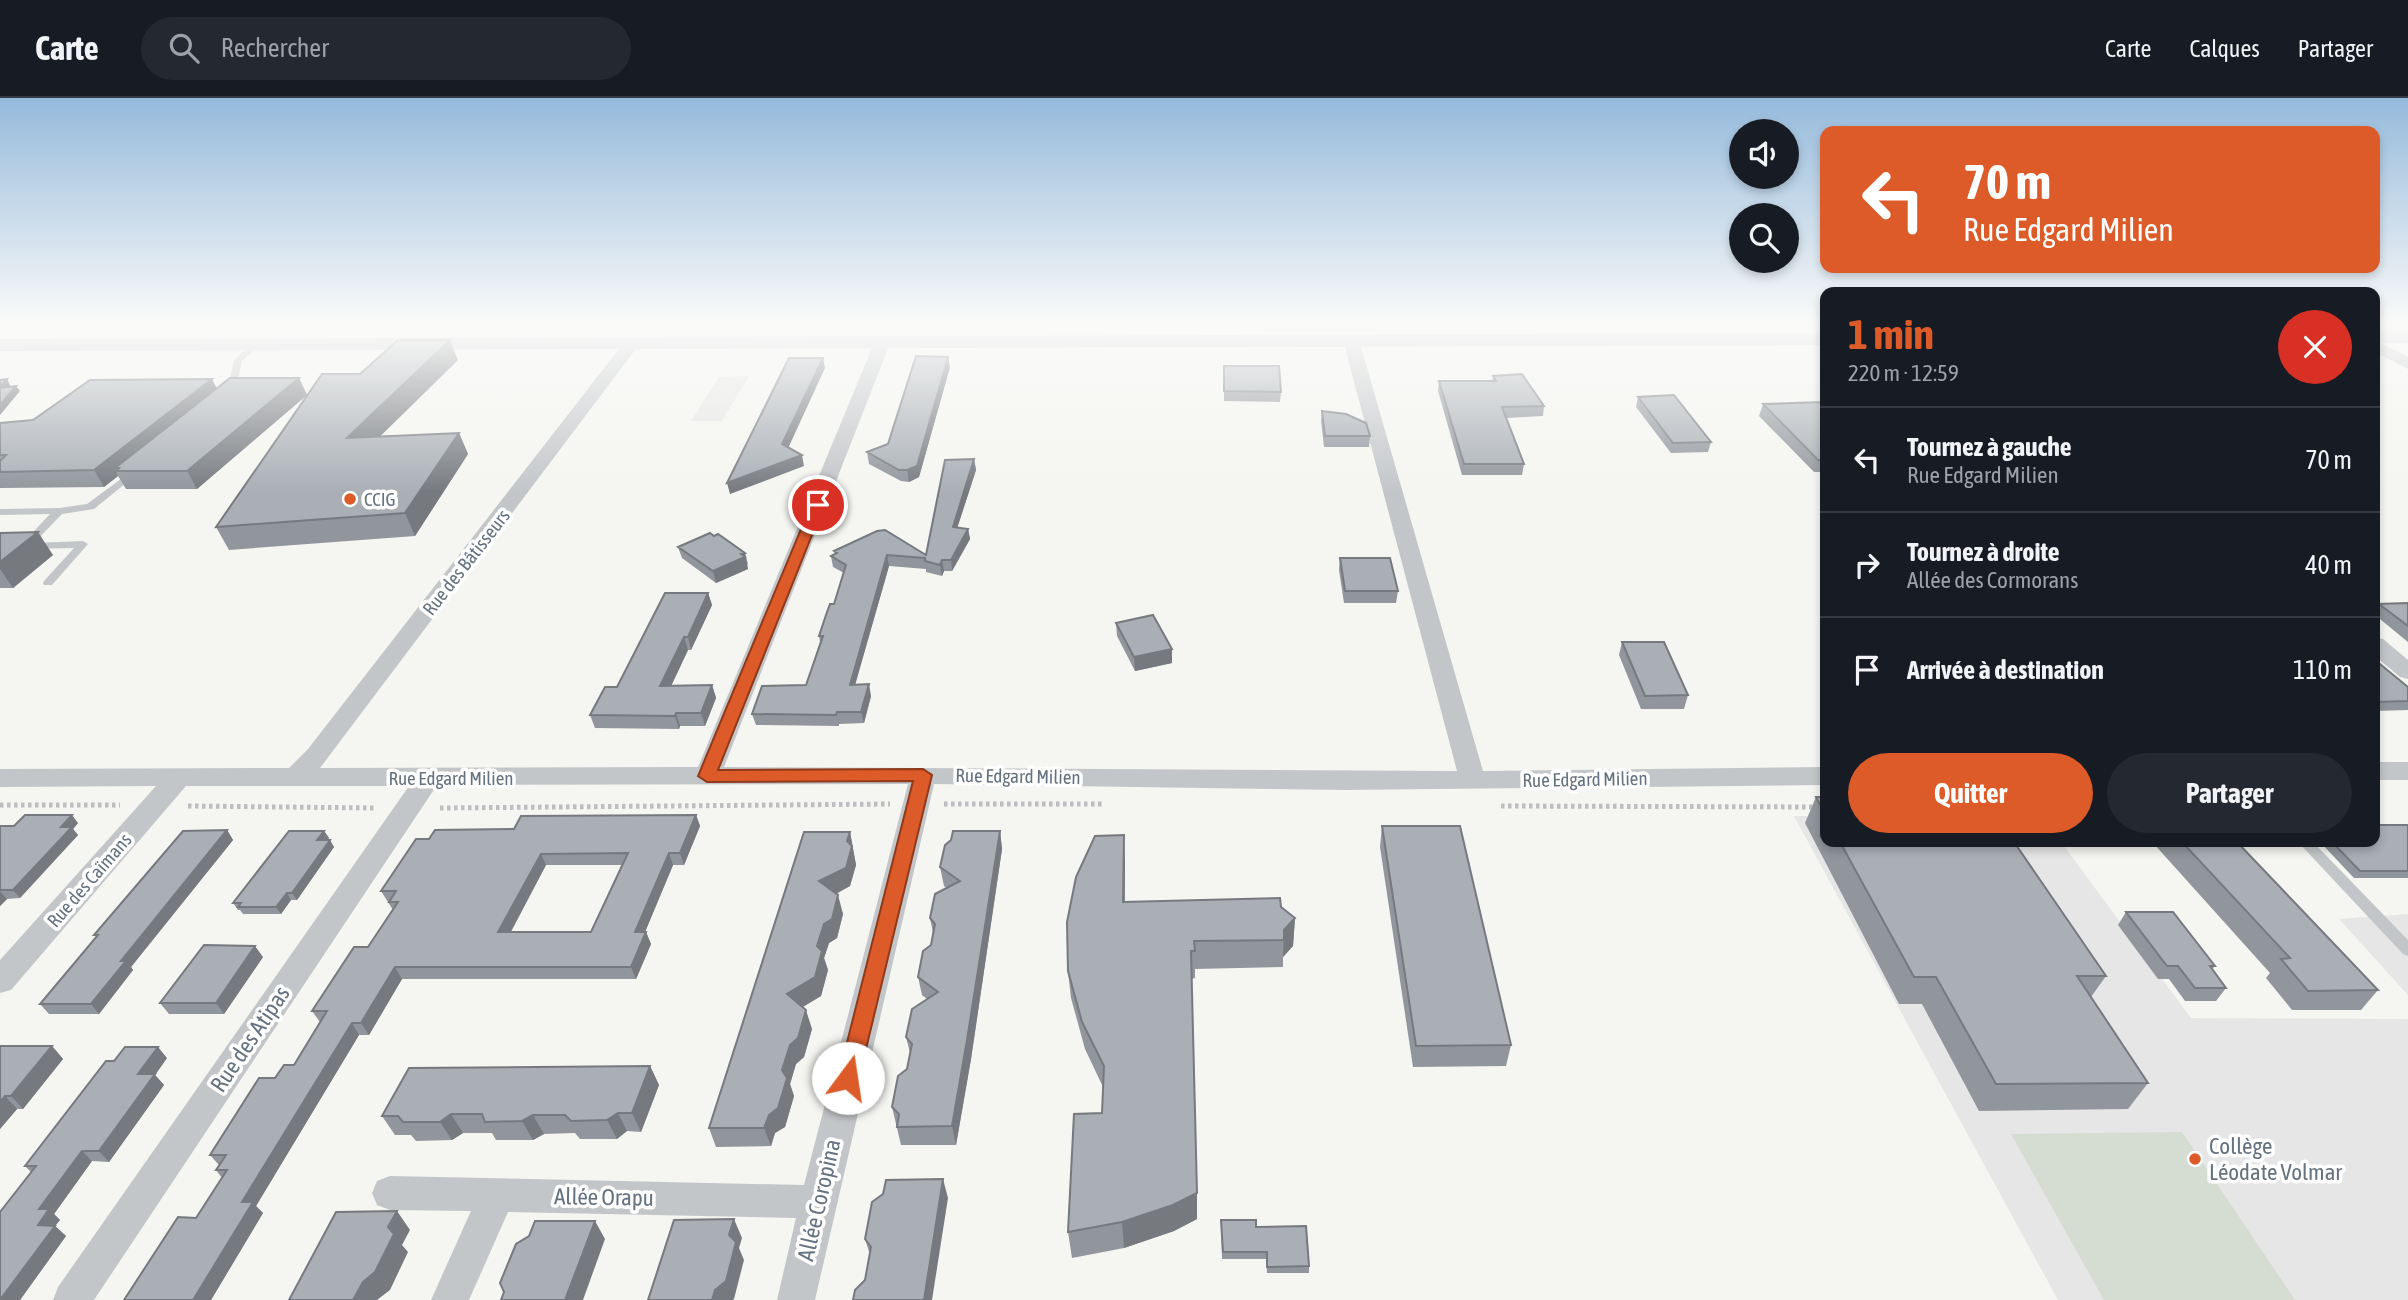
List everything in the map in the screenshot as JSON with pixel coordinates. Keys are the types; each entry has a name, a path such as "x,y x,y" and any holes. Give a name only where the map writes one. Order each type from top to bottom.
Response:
{"street":[{"name":"Rue des Bâtisseurs","path":"296,777 325,744 604,381"},
{"path":"707,776 867,381"},
{"path":"1361,381 1474,780"},
{"path":"2380,648 2408,672"},
{"path":"2380,771 2408,771"},
{"name":"Rue Edgard Milien","path":"0,778 923,775 1345,781 1820,776"},
{"name":"Allée Coropina","path":"796,1300 923,775"},
{"name":"Rue des Atipas","path":"72,1300 428,778"},
{"name":"Rue des Caïmans","path":"0,981 178,779"},
{"name":"Allée Orapu","path":"390,1193 818,1202"},
{"path":"450,1300 497,1195"}],"lane":[{"path":"223,401 233,392 235,381"},
{"path":"0,512 59,511 90,507 141,466"},
{"path":"48,583 83,544 25,547 59,511"},
{"path":"2310,847 2408,950"}],"shaded area":[{"path":"716,381 746,381 722,421 691,421"},
{"name":"Collège Léodate Volmar","path":"1794,816 1820,816 1820,847 2065,847 2191,1018 2408,1019 2408,1300 2058,1300"},
{"path":"2408,914 2408,995 2339,919"},
{"path":"2182,1132 2295,1300 2104,1300 2011,1134"}],"building":[{"path":"88,381 209,381 94,470 0,472 0,461 6,455 0,455 0,423 33,420"},
{"path":"226,381 295,381 187,471 116,471 119,468 115,468"},
{"path":"317,381 407,381 347,438 459,433 405,513 216,527"},
{"path":"778,381 812,381 782,444 802,455 727,483"},
{"path":"908,381 941,381 917,466 899,470 867,452 888,444"},
{"path":"1224,381 1280,381 1281,392 1224,391"},
{"path":"1439,381 1527,381 1544,406 1502,407 1524,464 1464,464"},
{"path":"16,386 0,405 0,388"},
{"path":"1674,395 1711,442 1673,443 1638,397"},
{"path":"1820,402 1820,460 1818,460 1763,404"},
{"path":"1322,411 1346,414 1366,423 1370,436 1325,436"},
{"path":"974,459 953,527 968,529 951,560 942,560 940,565 925,561 925,558 887,555 850,685 869,684 861,712 837,712 836,715 752,714 762,686 806,685 823,636 819,636 827,612 830,604 834,604 846,565 831,556 837,553 834,551 877,531 885,530 926,555 945,460"},
{"path":"38,532 0,562 0,533"},
{"path":"710,533 714,536 718,534 745,553 741,554 745,557 713,571 678,547"},
{"path":"1340,558 1390,558 1398,591 1345,591"},
{"path":"665,593 708,593 688,637 684,637 660,686 712,685 701,713 676,713 675,716 590,715 605,687 617,687"},
{"path":"2408,603 2408,626 2380,605"},
{"path":"1153,615 1172,649 1134,657 1116,623"},
{"path":"1622,642 1664,642 1688,695 1645,696"},
{"path":"2380,664 2408,687 2408,701 2380,702"},
{"path":"25,815 72,815 61,827 72,827 13,890 0,890 0,826 14,826"},
{"path":"696,815 680,853 669,853 635,932 646,932 631,967 395,967 361,1023 352,1023 242,1202 253,1202 193,1300 124,1300 178,1217 196,1218 227,1170 216,1170 226,1155 210,1155 259,1078 275,1078 284,1065 294,1065 327,1011 312,1011 354,947 368,947 398,902 389,902 396,891 381,891 416,839 429,839 435,830 514,829 521,816","holes":["628,853 591,932 498,932 541,854"]},
{"path":"2380,825 2408,825 2408,871 2360,871 2337,847 2380,847"},
{"path":"1382,826 1460,826 1511,1045 1416,1046"},
{"path":"227,830 121,961 126,961 91,1004 40,1004 98,935 94,935 183,831"},
{"path":"289,831 324,831 317,840 330,840 292,893 287,893 276,907 238,907 241,903 233,903"},
{"path":"953,831 1000,831 952,1126 897,1127 899,1114 892,1107 898,1076 907,1069 912,1044 906,1037 912,1009 938,992 918,977 923,951 931,945 935,924 930,918 935,894 960,881 940,867 945,845 951,840"},
{"path":"804,832 850,832 847,841 852,846 846,868 819,881 838,895 832,919 824,924 817,946 822,951 815,977 787,994 806,1010 798,1038 790,1045 782,1070 787,1078 778,1108 769,1115 764,1128 709,1128"},
{"path":"1124,835 1123,902 1280,898 1281,907 1295,918 1284,930 1284,940 1194,941 1195,951 1191,951 1197,1193 1173,1205 1122,1222 1068,1232 1074,1114 1102,1113 1104,1066 1082,1022 1068,971 1067,922 1076,877 1095,836"},
{"path":"1843,847 2017,847 2106,976 2077,976 2148,1083 1996,1084 1936,977 1914,977"},
{"path":"2187,847 2242,847 2378,990 2308,991 2281,959 2290,958"},
{"path":"2126,912 2173,912 2215,966 2210,966 2226,988 2195,988 2178,966 2167,966"},
{"path":"204,945 255,946 216,1003 160,1003"},
{"path":"0,1046 52,1046 11,1096 5,1096 0,1102"},
{"path":"125,1047 158,1047 138,1074 155,1074 99,1151 82,1151 39,1209 49,1209 38,1225 55,1226 0,1300 0,1212 36,1166 25,1166 106,1061 114,1061"},
{"path":"650,1066 632,1113 618,1113 607,1120 571,1121 565,1115 533,1115 522,1121 485,1122 482,1114 451,1114 440,1122 403,1122 398,1116 382,1116 409,1068"},
{"path":"943,1179 924,1300 853,1300 855,1290 865,1280 871,1247 865,1239 872,1202 883,1194 886,1180"},
{"path":"397,1211 388,1227 394,1234 375,1272 363,1282 353,1300 289,1300 336,1212"},
{"path":"734,1219 729,1235 736,1242 726,1281 715,1290 712,1300 648,1300 674,1220"},
{"path":"1221,1220 1256,1220 1256,1227 1306,1226 1309,1266 1267,1267 1267,1252 1223,1252"},
{"path":"535,1221 595,1221 565,1300 501,1300 504,1292 500,1283 516,1244 529,1236"}],"place":[{"name":"CCIG","path":"350,499"},
{"name":"Collège Léodate Volmar","path":"2195,1159"}],"route":[{"path":"818,505 707,776 923,775 848,1078"}]}
